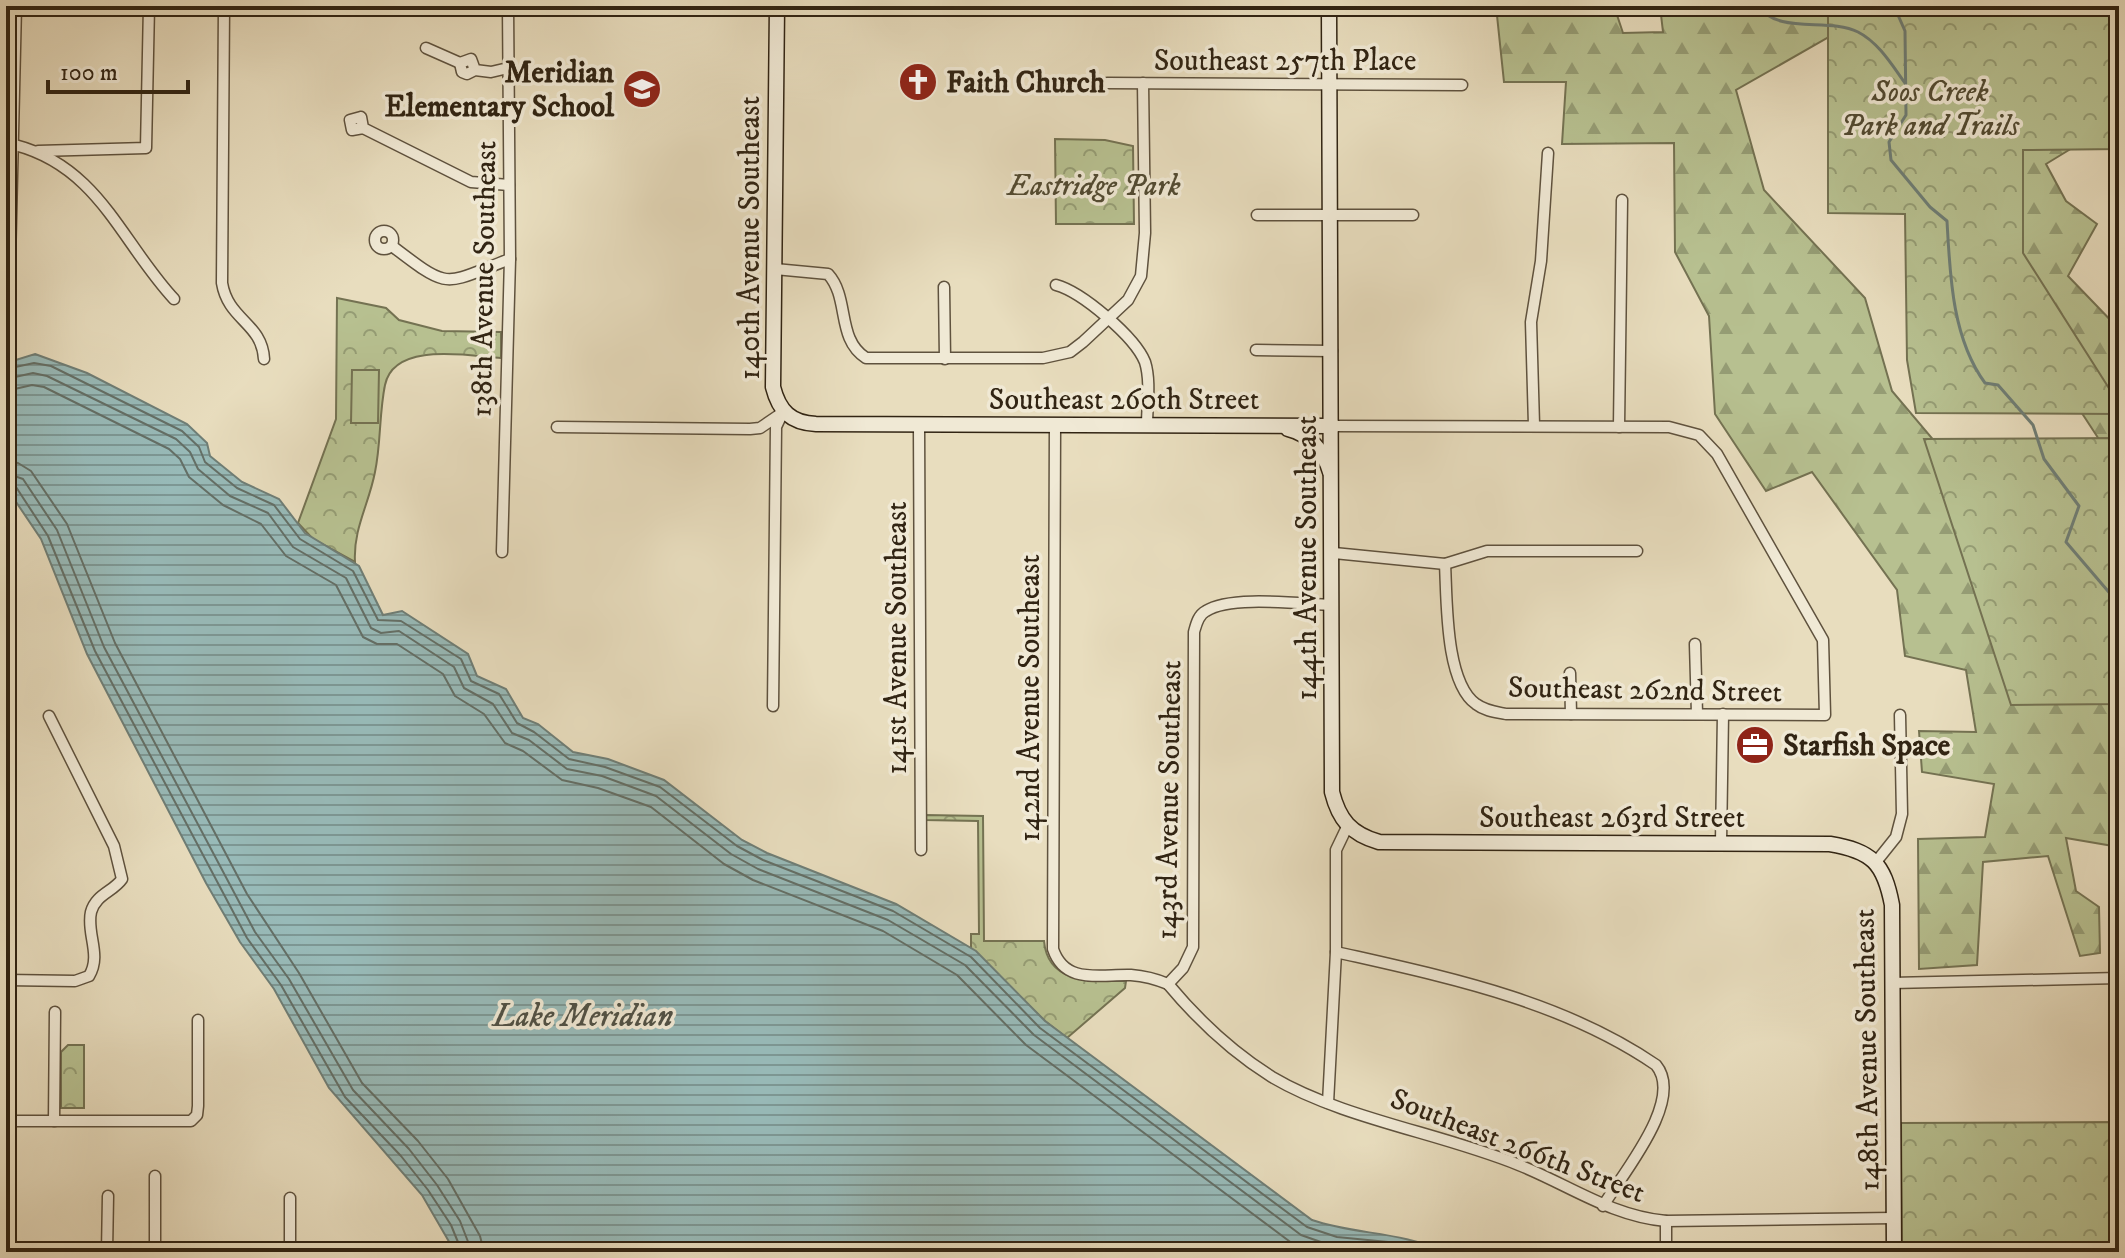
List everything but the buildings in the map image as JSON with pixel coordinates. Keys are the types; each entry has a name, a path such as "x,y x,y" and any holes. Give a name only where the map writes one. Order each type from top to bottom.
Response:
{"street":[{"path":"10,261 9,165 15,145 11,96 16,6"},
{"path":"15,145 38,151 146,148 149,6"},
{"path":"224,6 222,283 228,307 260,336 264,359"},
{"name":"138th Avenue Southeast","path":"502,552 510,259 508,6"},
{"name":"140th Avenue Southeast","path":"773,706 776,427 783,412 773,387 777,6"},
{"name":"144th Avenue Southeast","path":"1329,6 1334,553 1331,605 1332,792 1347,827"},
{"path":"426,48 460,63 471,59 475,70 491,72 508,68"},
{"name":"Southeast 257th Place","path":"1107,83 1462,85"},
{"path":"775,269 828,274 835,282 855,351 880,360 1057,357 1070,352 1133,293 1143,265 1143,83"},
{"path":"363,128 471,182 509,185"},
{"path":"38,151 100,197 156,279 174,299"},
{"path":"1534,425 1531,322 1541,261 1548,153"},
{"path":"1619,427 1622,200"},
{"path":"1257,215 1413,215"},
{"path":"392,246 440,280 454,280 510,259"},
{"path":"1056,285 1080,295 1134,344 1146,365 1147,425"},
{"path":"944,287 945,359"},
{"path":"1256,350 1332,351"},
{"path":"557,427 750,429 760,428 783,412"},
{"name":"Southeast 260th Street","path":"783,412 803,423 1677,428 1699,435 1717,454 1823,640 1825,715"},
{"name":"141st Avenue Southeast","path":"919,425 921,850"},
{"name":"142nd Avenue Southeast","path":"1055,425 1052,939 1055,954 1063,967 1079,976 1132,975 1168,984"},
{"path":"1276,426 1304,435 1317,447 1328,463 1333,482"},
{"path":"1334,553 1445,564 1487,551 1637,551"},
{"name":"Southeast 262nd Street","path":"1445,564 1453,660 1468,696 1488,710 1506,714 1825,715"},
{"name":"143rd Avenue Southeast","path":"1168,984 1183,968 1193,947 1194,632 1204,612 1231,604 1331,605"},
{"path":"1695,644 1697,714"},
{"path":"1570,673 1571,714"},
{"path":"1721,843 1723,714"},
{"path":"1876,862 1896,837 1902,814 1900,715"},
{"path":"6,980 75,981 89,976 95,949 90,914 97,899 118,886 122,870 114,846 49,716"},
{"path":"1328,1103 1336,952 1336,850 1347,827"},
{"name":"Southeast 263rd Street","path":"1347,827 1362,837 1404,844 1830,844 1860,852 1876,862"},
{"name":"148th Avenue Southeast","path":"1876,862 1888,881 1892,905 1894,1252"},
{"path":"1336,952 1439,975 1560,1013 1636,1051 1656,1065 1664,1075 1666,1085 1659,1114 1603,1206"},
{"path":"1892,983 2119,978"},
{"name":"Southeast 266th Street","path":"1168,984 1222,1041 1272,1077 1328,1103 1442,1137 1520,1165 1630,1217 1666,1221 1894,1218"},
{"path":"54,1121 55,1012"},
{"path":"6,1121 191,1121 197,1115 198,1106 198,1020"},
{"path":"155,1176 155,1252"},
{"path":"107,1252 108,1196"},
{"path":"290,1198 290,1252"},
{"path":"1666,1221 1666,1252"}],"green space":[{"path":"1496,6 1614,6 1623,33 1663,32 1660,6 1868,6 1869,14 1736,90 1764,190 1865,298 1892,391 1958,469 2119,699 2119,847 2066,838 2076,891 2099,907 2100,953 2080,956 2048,856 1983,862 1977,965 1919,969 1918,839 1985,837 1994,784 1922,772 1919,731 1976,732 1966,670 1905,656 1897,590 1812,472 1766,491 1715,414 1709,316 1675,252 1674,143 1562,144 1566,82 1504,82"},
{"name":"Soos Creek Park and Trails","path":"1828,6 2119,6 2119,149 2023,150 2023,253 2119,404 2119,414 1916,413 1907,360 1905,214 1828,213"},
{"path":"2029,6 2105,128 2046,164 2066,201 2097,224 2068,276 2119,329 2119,470 2027,329 1971,219"},
{"name":"Eastridge Park","path":"1055,139 1105,140 1133,146 1134,224 1056,224"},
{"path":"337,298 386,308 399,320 442,331 501,332 501,358 434,354 402,362 391,371 385,385 377,461 356,539 355,562 313,539 298,523 336,419"},
{"path":"352,370 379,370 378,423 351,423"},
{"path":"2119,438 2119,704 2011,705 1924,439"},
{"path":"925,815 983,816 984,941 1044,941 1047,955 1063,973 1087,980 1126,981 1125,988 1067,1038 1045,1021 971,948 971,934 979,934 978,821 925,820"},
{"path":"68,1045 84,1045 84,1108 61,1108 61,1052"},
{"path":"2119,1122 2119,1252 1902,1252 1901,1123"}],"water":[{"name":"Lake Meridian","path":"35,354 87,373 187,424 207,443 210,456 242,482 279,499 305,533 359,566 383,615 402,611 468,654 477,676 506,689 523,718 538,724 573,752 608,759 664,780 742,840 767,853 896,904 976,951 1045,1021 1312,1220 1411,1240 1444,1252 455,1252 422,1195 329,1088 274,989 240,942 87,654 41,539 6,487 6,363"}],"waterway":[{"path":"1758,6 1778,20 1858,32 1878,48 1905,83"},
{"path":"1894,6 1905,31 1906,115 1889,142 1891,160 1930,207 1947,221 1955,305 1959,326 1974,365 1985,383 1998,385 2033,425 2044,459 2079,506 2066,542 2119,604"}],"place":[{"name":"Faith Church","path":"918,82"},
{"name":"Meridian Elementary School","path":"642,89"},
{"name":"Starfish Space","path":"1755,745"}]}
